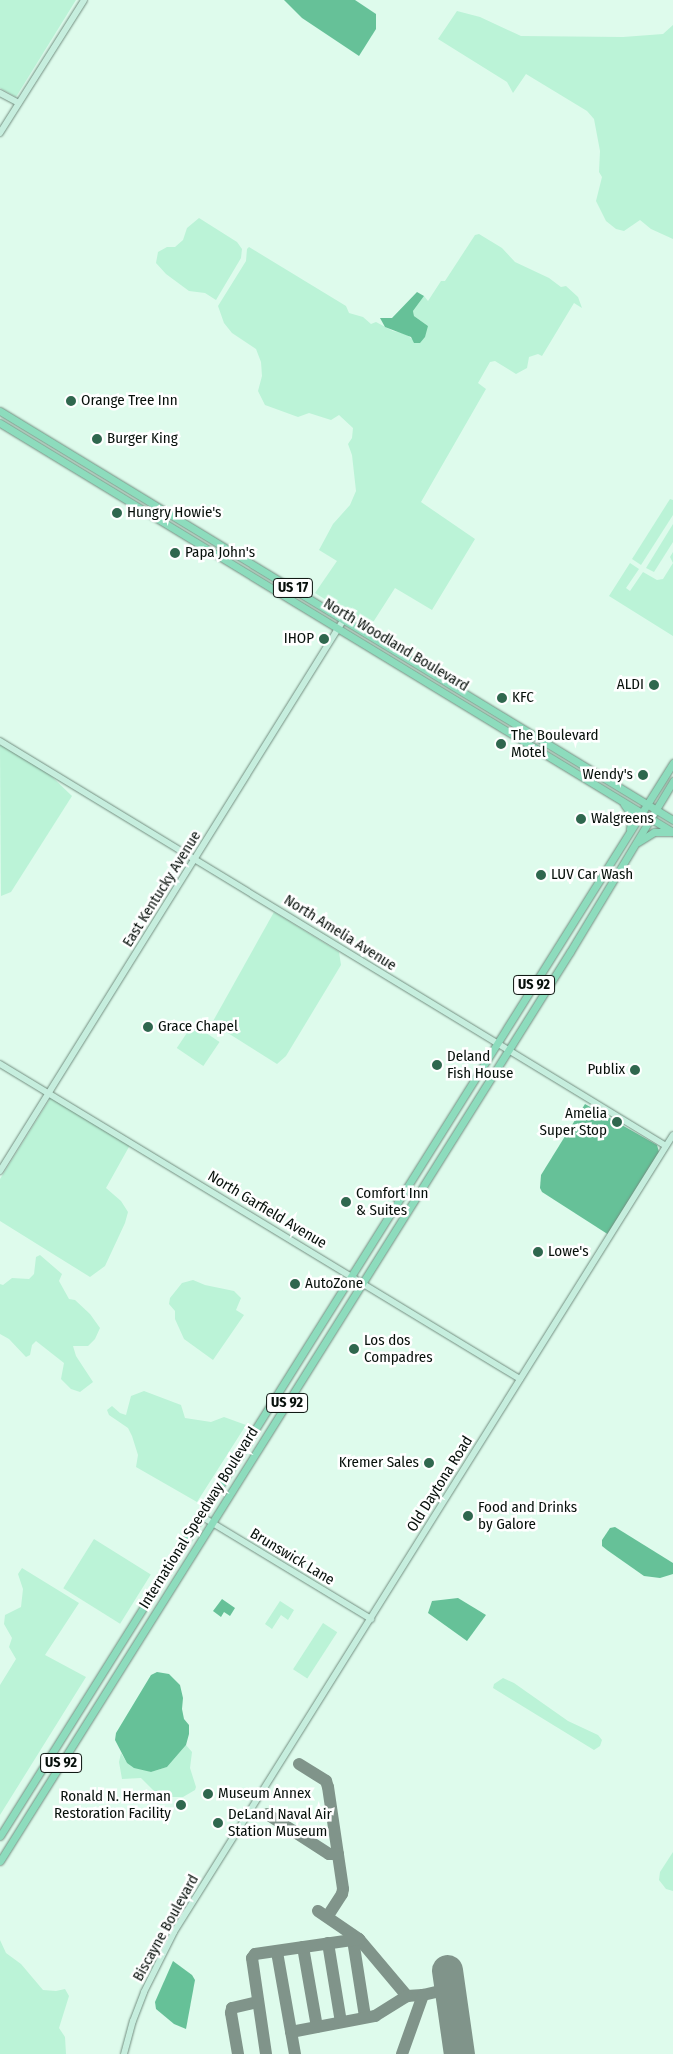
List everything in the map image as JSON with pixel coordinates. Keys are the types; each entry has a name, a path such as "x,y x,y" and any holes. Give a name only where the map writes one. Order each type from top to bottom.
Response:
{"main road":[{"name":"North Woodland Boulevard","path":"0,411 673,820"},
{"name":"North Woodland Boulevard","path":"0,422 673,832"},
{"name":"International Speedway Boulevard","path":"0,1836 672,767"},
{"name":"International Speedway Boulevard","path":"0,1861 570,952 673,781"},
{"name":"US 92","path":"621,800 632,816 628,835"},
{"path":"634,846 654,832 673,832"},
{"path":"570,928 573,940 570,952"},
{"path":"435,1143 433,1154 436,1165"},
{"path":"423,1162 428,1168 426,1180"},
{"path":"139,1614 137,1627 140,1637"},
{"path":"129,1631 132,1642 130,1654"}],"street":[{"path":"0,133 84,0"},
{"path":"0,92 19,103"},
{"name":"East Kentucky Avenue","path":"0,1171 344,619"},
{"name":"North Amelia Avenue","path":"0,741 666,1146"},
{"name":"North Garfield Avenue","path":"0,1064 520,1378"},
{"name":"Old Daytona Road","path":"227,1847 673,1136"},
{"name":"Brunswick Lane","path":"200,1516 371,1619"},
{"name":"Biscayne Boulevard","path":"124,2054 133,2021 161,1956 227,1847"}],"shaded area":[{"path":"0,0 76,0 16,97 0,88"},
{"path":"284,0 355,0 376,14 376,29 359,56 302,18"},
{"path":"457,11 480,17 521,36 623,37 663,34 673,25 673,239 651,229 640,220 624,231 616,229 606,221 596,201 602,177 599,172 600,151 594,119 587,111 526,74 513,93 507,82 438,39"},
{"path":"199,218 237,242 242,249 241,258 216,300 205,293 189,291 166,274 156,263 158,252 167,247 175,247 183,240 187,228"},
{"path":"479,234 502,248 515,262 549,278 561,287 566,286 578,297 582,308 574,303 542,356 538,354 529,357 527,368 516,374 495,361 490,362 478,383 486,389 421,502 475,539 432,610 395,588 370,627 315,593 337,561 319,550 333,524 350,505 356,491 352,455 348,444 352,438 353,428 339,415 331,420 309,413 298,417 265,405 258,391 262,376 261,362 256,349 232,333 224,323 218,306 246,261 247,249 249,247 346,306 349,313 363,317 371,324 376,322 393,331 406,334 413,340 428,326 414,316 413,311 424,296 428,301 441,281 445,281 475,235"},
{"path":"417,292 424,296 413,311 414,316 428,326 425,337 420,343 414,343 411,337 385,327 380,318 392,318"},
{"path":"670,499 673,500 673,515 641,565 632,559"},
{"path":"673,524 673,542 654,572 646,568"},
{"path":"673,552 673,563 670,557"},
{"path":"630,563 639,569 626,588 630,591 643,572 657,580 663,579 673,563 673,636 609,596"},
{"path":"0,744 48,773 72,796 11,892 1,896"},
{"path":"274,912 339,952 341,965 286,1056 277,1064 212,1023"},
{"path":"193,1024 220,1042 203,1066 177,1048"},
{"path":"51,1097 130,1145 106,1188 121,1201 128,1212 125,1223 105,1266 90,1277 0,1221 0,1179"},
{"path":"585,1104 657,1145 659,1152 609,1235 542,1192 540,1188 541,1175"},
{"path":"40,1255 62,1274 59,1281 69,1299 75,1300 90,1314 100,1328 95,1339 88,1346 73,1346 76,1356 93,1382 80,1392 71,1389 61,1379 64,1363 36,1341 32,1345 30,1355 26,1357 9,1339 0,1334 0,1284 3,1285 12,1278 29,1279 34,1274 36,1257"},
{"path":"193,1280 205,1285 234,1291 241,1298 236,1310 244,1315 213,1360 184,1339 175,1319 175,1311 169,1304 170,1298 182,1283"},
{"path":"144,1391 181,1405 185,1418 211,1422 224,1417 246,1425 197,1502 136,1467 138,1455 128,1428 109,1415 107,1410 112,1406 120,1413 126,1415 131,1396"},
{"path":"615,1527 673,1563 673,1574 660,1578 644,1576 602,1546 602,1540 610,1528"},
{"path":"94,1539 151,1575 120,1624 63,1588"},
{"path":"22,1568 79,1603 45,1655 86,1677 0,1815 0,1685 16,1659 9,1647 12,1638 4,1624 5,1615 21,1607 23,1589 18,1574"},
{"path":"458,1598 486,1615 467,1641 428,1613 432,1601"},
{"path":"222,1599 235,1608 230,1616 224,1612 221,1617 213,1611"},
{"path":"280,1601 294,1610 288,1620 281,1615 272,1629 265,1624"},
{"path":"323,1623 337,1632 307,1678 293,1669"},
{"path":"157,1672 169,1674 180,1685 183,1698 182,1709 184,1719 189,1725 189,1734 186,1745 167,1767 151,1772 134,1768 127,1763 115,1740 116,1733 151,1675"},
{"path":"503,1678 514,1683 568,1721 598,1735 602,1740 600,1746 594,1750 493,1688 494,1684"},
{"path":"186,1745 192,1752 190,1768 196,1787 195,1790 183,1797 160,1797 141,1778 122,1779 119,1762 121,1753 127,1763 151,1772 167,1767"},
{"path":"673,1852 673,1891 666,1889 659,1880 660,1872"},
{"path":"0,1940 6,1953 21,1964 43,1990 56,1991 65,1989 69,1996 59,2028 65,2037 66,2054 0,2054"},
{"path":"173,1961 192,1975 195,1980 186,2029 174,2024 156,2009 155,2002"}],"taxiway":[{"path":"299,1764 326,1781 328,1787 343,1889 342,1894 327,1917"},
{"path":"267,1814 329,1854 338,1854"},
{"path":"318,1911 359,1939 407,1996 423,1995"},
{"path":"266,2054 252,1958 255,1954 359,1939"},
{"path":"353,1940 365,2017"},
{"path":"328,1943 341,2022"},
{"path":"303,1947 317,2027"},
{"path":"277,1952 295,2054"},
{"path":"402,2054 423,1995 450,1989"},
{"path":"291,2032 375,2016 407,1996"},
{"path":"238,2054 231,2013 232,2008 257,2002"}],"runway":[{"path":"447,1970 459,2054"}],"place":[{"name":"Orange Tree Inn","path":"71,401"},
{"name":"Burger King","path":"97,439"},
{"name":"Hungry Howie's","path":"117,513"},
{"name":"Papa John's","path":"175,553"},
{"name":"IHOP","path":"324,639"},
{"name":"ALDI","path":"654,685"},
{"name":"KFC","path":"502,698"},
{"name":"The Boulevard Motel","path":"501,744"},
{"name":"Wendy's","path":"643,775"},
{"name":"Walgreens","path":"581,819"},
{"name":"LUV Car Wash","path":"541,875"},
{"name":"Grace Chapel","path":"148,1027"},
{"name":"Deland Fish House","path":"437,1065"},
{"name":"Publix","path":"635,1070"},
{"name":"Amelia Super Stop","path":"617,1122"},
{"name":"Comfort Inn & Suites","path":"346,1202"},
{"name":"Lowe's","path":"538,1252"},
{"name":"AutoZone","path":"295,1284"},
{"name":"Los dos Compadres","path":"354,1349"},
{"name":"Kremer Sales","path":"429,1463"},
{"name":"Food and Drinks by Galore","path":"468,1516"},
{"name":"Museum Annex","path":"208,1794"},
{"name":"Ronald N. Herman Restoration Facility","path":"181,1805"},
{"name":"DeLand Naval Air Station Museum","path":"218,1823"}]}
